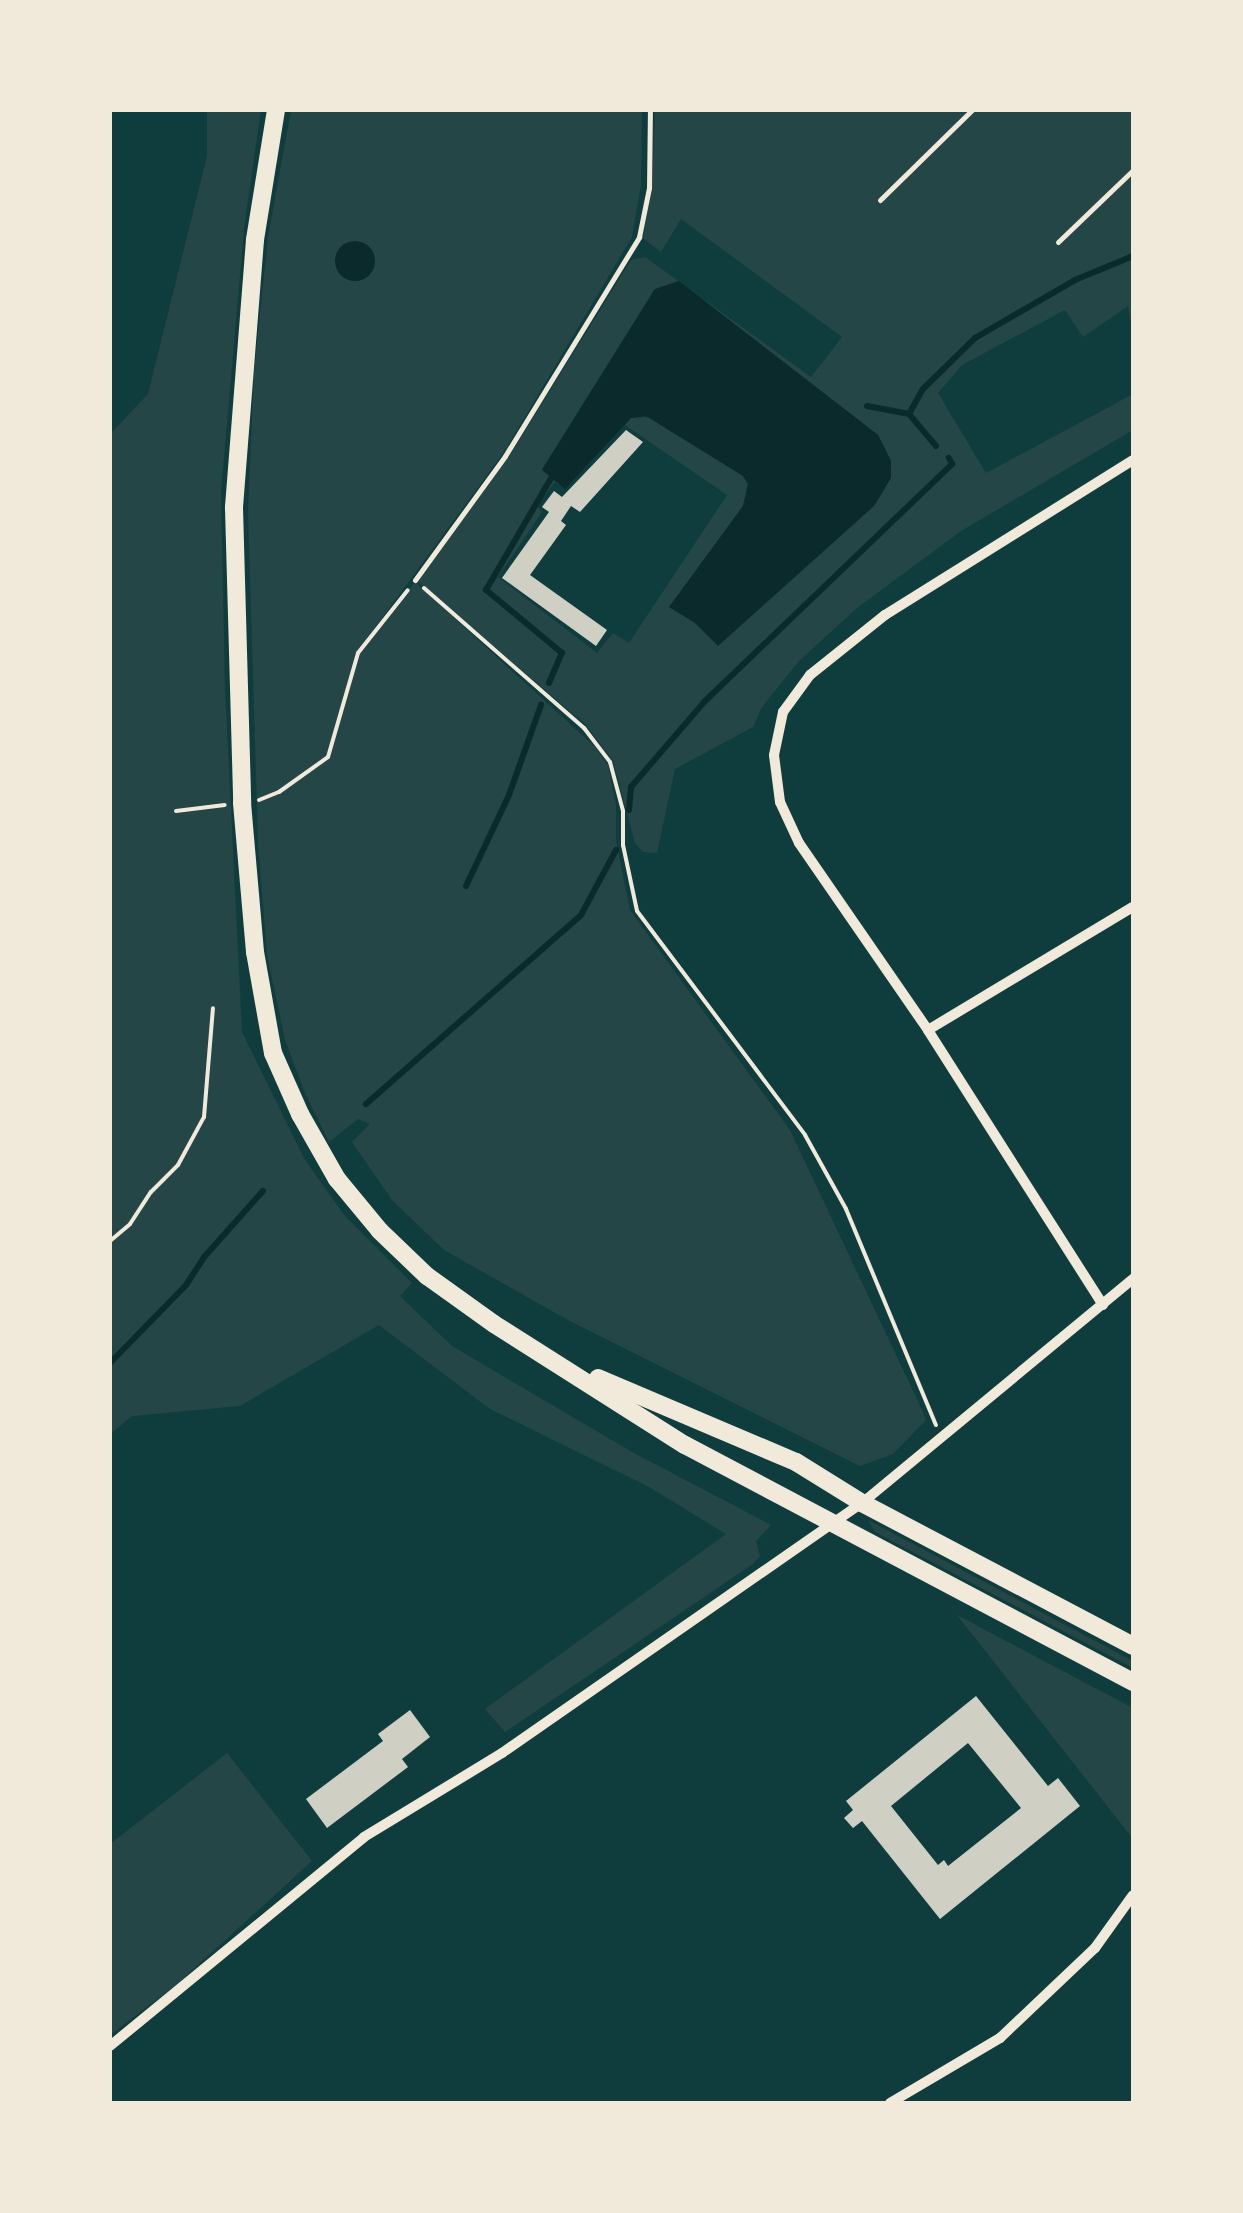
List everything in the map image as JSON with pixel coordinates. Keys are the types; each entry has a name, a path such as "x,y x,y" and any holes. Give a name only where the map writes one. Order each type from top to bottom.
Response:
{"main road":[{"path":"276,110 256,240 234,508 242,803 256,952 273,1052 300,1114 337,1178 392,1242 454,1296 685,1445 1133,1682"},
{"path":"558,1361 796,1462 862,1504 1133,1646"}],"street":[{"path":"1103,1305 928,1030 799,843 780,802 774,755 783,712 810,675 885,616 1133,460"},
{"path":"928,1030 1133,907"},
{"path":"110,2046 364,1837 502,1754 862,1504 1133,1279"},
{"path":"890,2103 1000,2038 1094,1948 1133,1895"}],"lane":[{"path":"415,580 505,456 639,237 649,188 650,110"},
{"path":"880,200 972,110"},
{"path":"1058,242 1133,170"}],"path":[{"path":"176,812 242,803 280,792 328,758 358,653 415,580 584,728 610,762 623,812 623,845 637,911 805,1135 846,1208 941,1436"},
{"path":"110,1241 130,1224 151,1192 178,1164 204,1117 214,1008"}],"shaded area":[{"path":"207,110 261,110 244,229 221,492 225,688 242,1032 305,1160 345,1216 412,1283 400,1296 452,1346 632,1452 771,1525 756,1541 760,1556 753,1564 505,1732 485,1709 726,1534 649,1487 490,1409 379,1325 240,1406 132,1416 110,1434 110,434 148,394 207,156"},
{"path":"291,110 642,110 641,185 632,237 504,452 357,652 327,759 359,654 415,582 596,748 608,765 616,805 616,841 630,910 790,1130 923,1412 926,1420 893,1454 860,1466 568,1320 444,1250 392,1200 352,1142 370,1124 358,1119 329,1142 305,1093 285,1040 267,955 258,842 248,511 254,372 268,237"},
{"path":"655,110 1133,110 1133,336 1128,306 1083,337 1065,310 962,365 938,393 986,473 1133,394 1133,430 961,531 857,608 799,661 762,707 753,727 675,769 657,853 643,852 635,843 613,761 585,724 417,581 510,455 631,260 645,257 811,377 842,337 681,219 661,252 643,238 652,185","holes":["678,281 878,435 891,461 891,478 670,607 743,506 748,484 743,476 652,417 631,418 625,425 727,495 629,643 613,633 597,653 498,577 542,512 537,506 555,482 565,489 542,469 654,290"]},
{"path":"355,241 369,247 375,261 369,275 355,281 341,275 335,261 341,247"},
{"path":"679,281 878,435 891,461 891,478 874,506 718,646 695,623 669,607 743,506 748,484 743,476 646,416 631,418 565,489 542,470 655,289"},
{"path":"868,1520 1133,1661 1133,1668 875,1532"},
{"path":"957,1615 1133,1708 1133,1839"},
{"path":"227,1753 312,1861 176,1985 110,2035 110,1844"}],"building":[{"path":"626,430 643,442 580,512 571,506 561,521 566,525 530,575 607,630 596,646 502,578 549,512 542,507 554,491 562,497"},
{"path":"976,1696 1048,1786 1058,1778 1080,1806 940,1919 862,1821 853,1828 844,1818 853,1810 846,1801","holes":["968,1743 1021,1808 948,1866 944,1860 938,1865 891,1806"]},
{"path":"410,1710 430,1737 402,1759 408,1767 327,1828 306,1799 383,1741 378,1734"}],"waterway":[{"path":"936,446 909,414 923,389 975,338 1075,280 1133,256"},
{"path":"867,406 909,414"},
{"path":"629,810 631,787 704,702 952,464 949,458"},
{"path":"549,683 562,653 486,590 554,473"},
{"path":"466,886 509,795 541,705"},
{"path":"366,1104 581,915 616,850"},
{"path":"110,1363 186,1285 205,1256 263,1191"}]}
